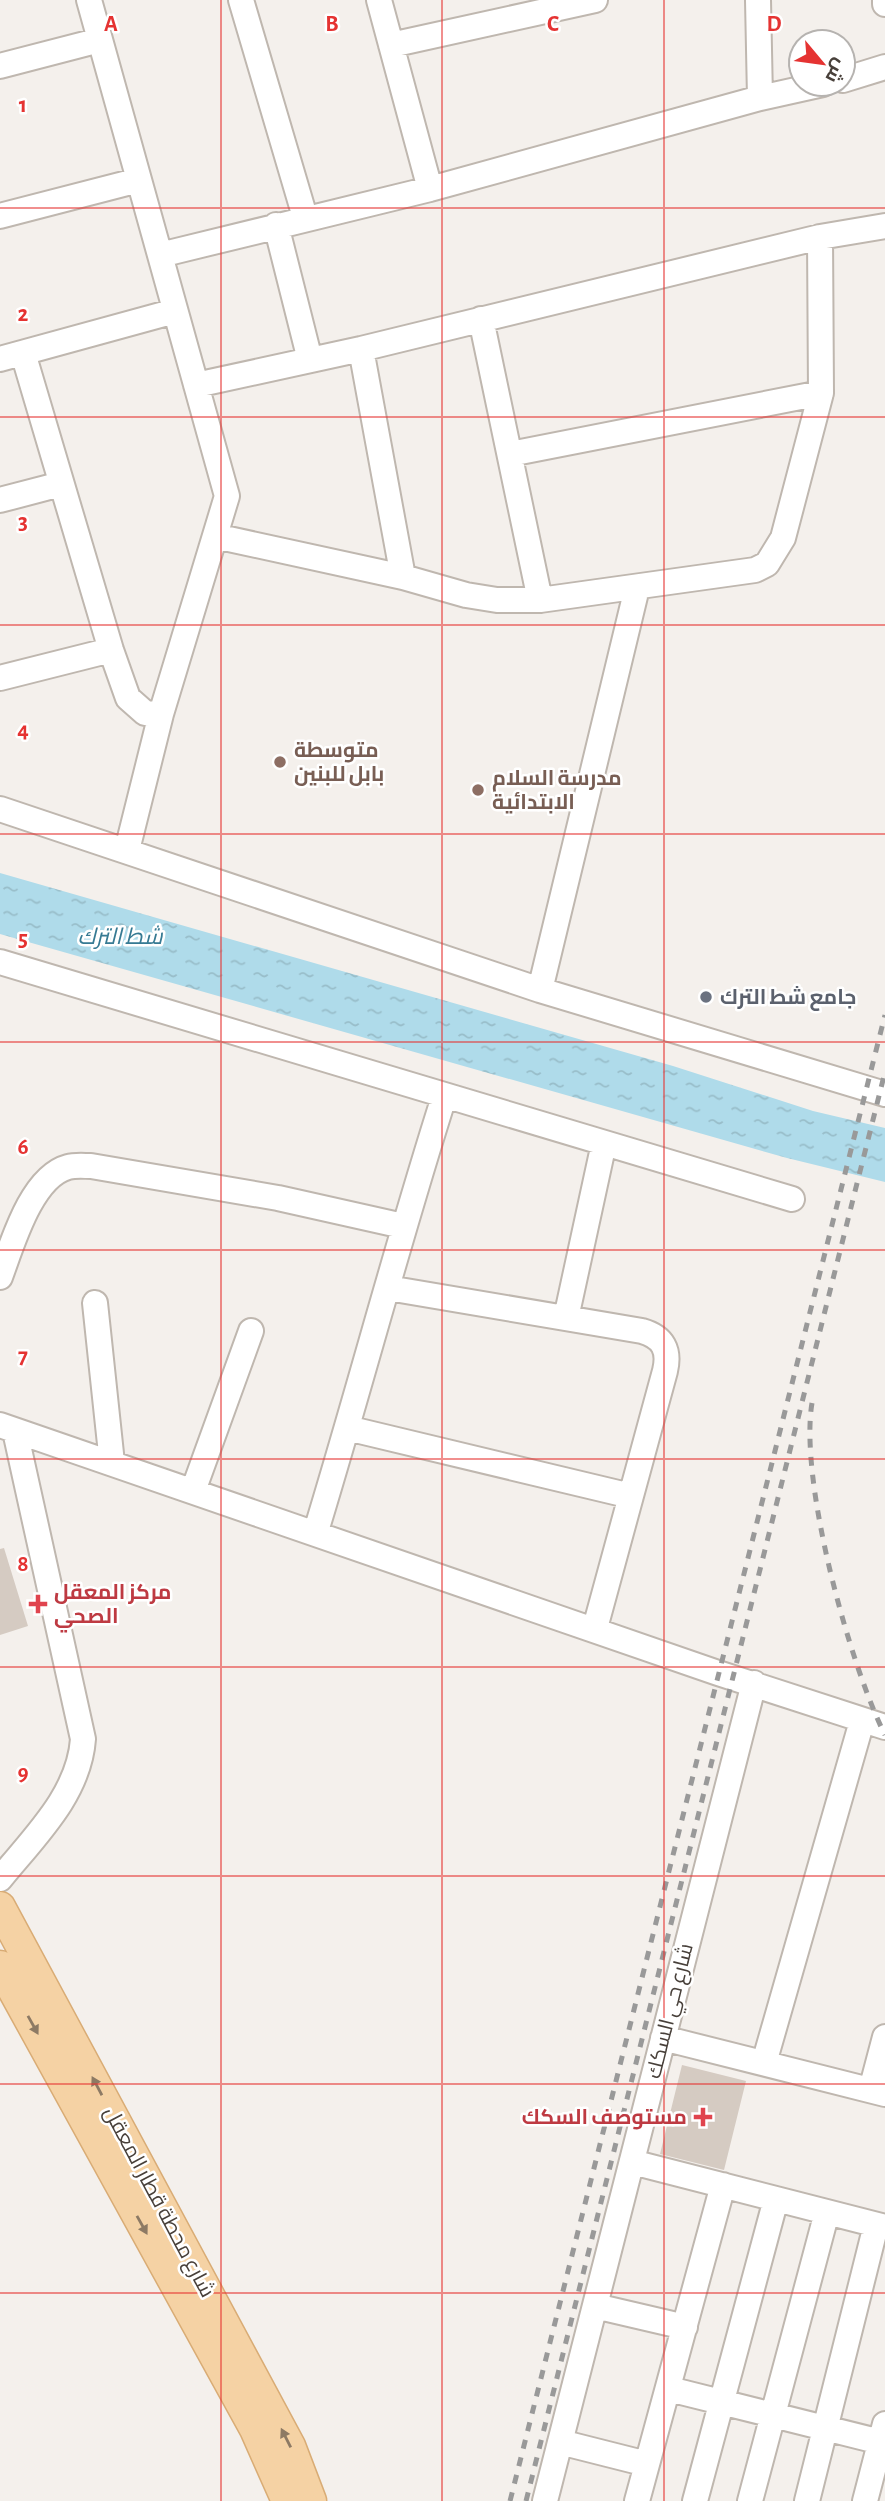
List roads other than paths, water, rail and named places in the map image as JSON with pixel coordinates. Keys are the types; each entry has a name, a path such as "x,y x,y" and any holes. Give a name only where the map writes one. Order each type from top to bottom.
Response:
{"main road":[{"name":"شارع محطة قطار المعقل","path":"0,1907 290,2446 311,2501"},
{"name":"شارع محطة قطار المعقل","path":"0,1966 255,2429 286,2501"}],"street":[{"path":"89,0 227,496 161,714 127,849"},
{"path":"241,0 305,216"},
{"path":"379,0 430,189"},
{"path":"391,45 531,7 595,0"},
{"path":"758,0 761,98"},
{"path":"0,66 100,40"},
{"path":"857,76 885,67"},
{"path":"160,255 305,216 430,189 787,92"},
{"path":"0,216 139,180"},
{"path":"276,225 310,360"},
{"path":"196,385 361,349 820,237 885,226"},
{"path":"215,536 403,577 466,595 540,600 755,570 767,564 783,538 821,393 820,237"},
{"path":"161,714 145,713 128,698 61,484 11,356 175,311"},
{"path":"481,319 540,600"},
{"path":"361,349 403,577"},
{"path":"510,454 821,393"},
{"path":"0,500 61,484"},
{"path":"540,990 637,588"},
{"path":"0,678 111,650"},
{"path":"0,809 127,849 540,990 885,1094"},
{"path":"0,962 792,1199"},
{"path":"316,1531 388,1288 403,1226 444,1097"},
{"path":"566,1318 604,1143"},
{"path":"0,1277 21,1222 45,1180 68,1167 91,1166 278,1198 403,1226"},
{"path":"388,1288 642,1331 655,1335 664,1345 668,1358 595,1628"},
{"path":"95,1303 112,1463"},
{"path":"193,1491 251,1331"},
{"path":"7,1428 316,1531 873,1724 764,2063"},
{"path":"0,1879 74,1783 81,1761 83,1739 7,1428"},
{"path":"347,1428 631,1496"},
{"name":"شارع حي السكك","path":"545,2501 754,1683"},
{"path":"663,2038 878,2092 885,2037"},
{"path":"632,2162 881,2226 807,2501"},
{"path":"638,2501 723,2185"},
{"path":"695,2501 776,2199"},
{"path":"750,2501 827,2212"},
{"path":"595,2306 685,2327"},
{"path":"669,2389 825,2428 883,2436 865,2501"},
{"path":"560,2442 647,2464"}],"water":[{"name":"شط الترك","path":"0,873 673,1066 813,1111 885,1128 885,1182 787,1158 0,934"}],"railway":[{"path":"510,2501 885,1015"},
{"path":"526,2501 885,1072"},
{"path":"812,1403 810,1436 813,1477 830,1571 857,1664 885,1735"}],"place":[{"name":"متوسطة بابل للبنين","path":"280,762"},
{"name":"مدرسة السلام الابتدائية","path":"478,790"},
{"name":"جامع شط الترك","path":"706,997"},
{"name":"مركز المعقل الصحي","path":"38,1604"},
{"name":"مستوصف السكك","path":"703,2117"}]}
